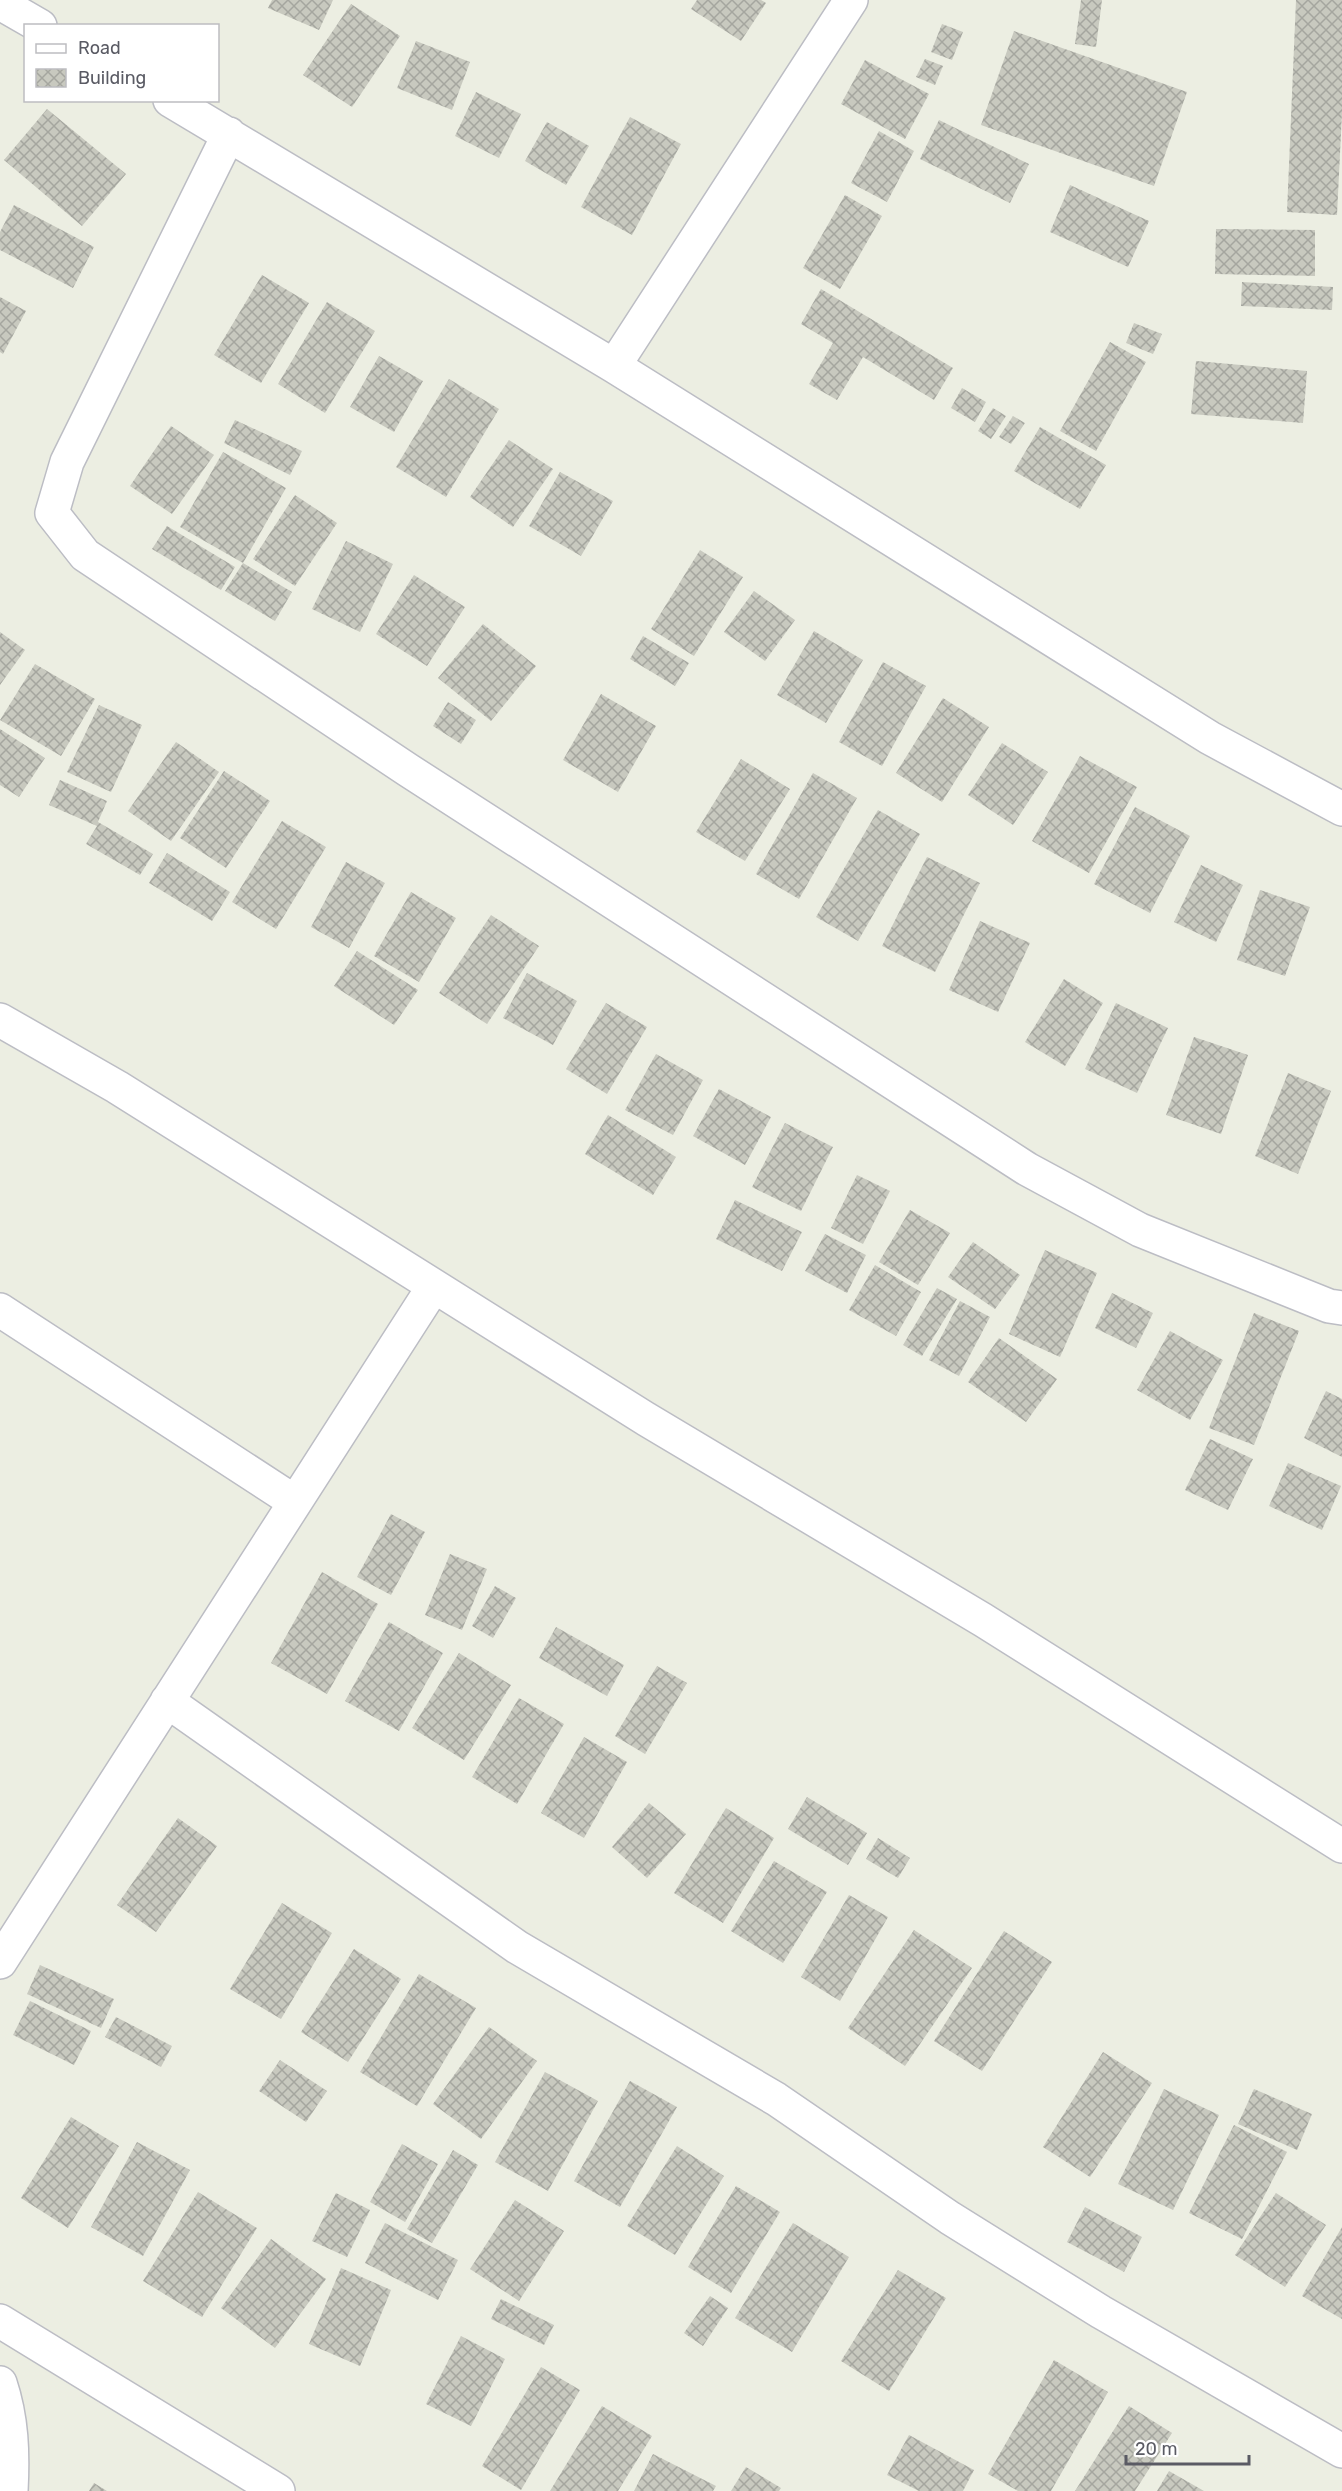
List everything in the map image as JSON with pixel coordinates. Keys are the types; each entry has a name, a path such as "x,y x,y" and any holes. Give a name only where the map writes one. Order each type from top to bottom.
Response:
{"street":[{"path":"614,366 851,0"},
{"path":"0,3 37,24"},
{"path":"174,102 614,366 1210,738 1342,809"},
{"path":"230,134 67,462 52,513 85,555 408,770 1027,1169 1140,1230 1319,1302 1342,1308"},
{"path":"0,1020 117,1087 646,1419 983,1620 1342,1846"},
{"path":"0,1962 434,1286"},
{"path":"0,1310 296,1502"},
{"path":"166,1701 516,1947 776,2098 950,2218 1101,2312 1342,2451"},
{"path":"0,2321 278,2491"},
{"path":"0,2383 8,2409 13,2455 11,2491"}],"building":[{"path":"272,0 333,0 319,30 268,8"},
{"path":"697,0 761,0 766,3 741,41 691,9"},
{"path":"1081,0 1102,0 1096,47 1075,44"},
{"path":"1296,0 1342,0 1342,113 1337,215 1287,212"},
{"path":"351,4 400,36 352,107 303,75"},
{"path":"942,24 963,32 952,60 931,52"},
{"path":"1014,31 1187,92 1154,186 981,125"},
{"path":"416,41 470,62 452,110 397,88"},
{"path":"925,59 943,66 935,85 916,77"},
{"path":"865,60 929,94 905,139 841,104"},
{"path":"476,92 521,114 499,158 455,136"},
{"path":"47,109 126,174 82,226 4,160"},
{"path":"630,117 681,144 632,235 581,207"},
{"path":"939,120 1029,164 1010,203 920,159"},
{"path":"547,122 589,146 566,185 525,161"},
{"path":"879,131 914,151 887,202 851,183"},
{"path":"1070,185 1149,221 1128,267 1050,232"},
{"path":"845,195 882,216 840,289 803,268"},
{"path":"14,205 94,247 73,288 0,250 0,232"},
{"path":"1216,229 1315,230 1315,276 1215,274"},
{"path":"262,275 309,303 261,383 214,355"},
{"path":"1242,282 1333,287 1332,310 1241,306"},
{"path":"821,289 953,368 934,400 863,357 837,400 809,384 833,343 801,324"},
{"path":"0,297 26,311 3,354 0,352"},
{"path":"327,302 375,331 325,413 278,384"},
{"path":"1134,323 1162,334 1153,354 1126,343"},
{"path":"1110,342 1146,362 1096,451 1060,431"},
{"path":"379,356 423,381 394,432 350,407"},
{"path":"1196,361 1307,371 1303,423 1191,414"},
{"path":"449,379 499,409 446,497 396,467"},
{"path":"962,388 986,402 975,422 951,408"},
{"path":"993,408 1006,416 991,439 978,431"},
{"path":"1013,416 1025,423 1011,444 999,437"},
{"path":"235,420 302,451 290,475 224,443"},
{"path":"171,426 214,455 172,514 130,486"},
{"path":"1040,427 1106,465 1080,509 1014,471"},
{"path":"509,440 553,469 513,527 470,497"},
{"path":"223,452 286,488 243,563 180,527"},
{"path":"560,472 613,501 581,556 529,526"},
{"path":"295,495 337,523 295,586 253,559"},
{"path":"167,526 235,567 221,590 152,549"},
{"path":"346,541 393,564 360,632 312,609"},
{"path":"700,550 743,577 694,656 651,629"},
{"path":"243,563 292,592 275,621 225,591"},
{"path":"414,575 465,607 427,666 376,634"},
{"path":"754,591 795,620 765,661 724,632"},
{"path":"483,624 536,666 491,721 438,678"},
{"path":"814,631 863,660 826,723 777,695"},
{"path":"0,632 25,650 0,685"},
{"path":"643,636 689,663 675,686 630,659"},
{"path":"883,662 926,686 882,766 839,742"},
{"path":"35,664 95,699 61,756 0,720"},
{"path":"601,694 656,726 618,792 563,760"},
{"path":"943,698 989,727 942,802 896,773"},
{"path":"448,702 476,720 461,744 433,726"},
{"path":"99,705 142,725 111,792 67,772"},
{"path":"0,729 45,758 19,797 0,785"},
{"path":"176,742 219,772 171,841 128,811"},
{"path":"1002,743 1048,772 1013,825 968,795"},
{"path":"1080,756 1137,787 1089,873 1032,841"},
{"path":"741,759 790,789 745,861 696,832"},
{"path":"224,771 270,801 226,868 180,838"},
{"path":"813,773 857,798 799,899 756,874"},
{"path":"60,780 107,801 98,822 153,854 140,875 86,844 97,826 49,805"},
{"path":"1135,807 1190,836 1150,913 1094,884"},
{"path":"878,810 920,834 858,941 816,917"},
{"path":"282,821 326,847 276,929 232,902"},
{"path":"167,853 230,892 212,921 149,883"},
{"path":"927,857 980,883 935,972 882,946"},
{"path":"346,862 385,883 349,948 311,927"},
{"path":"1201,865 1243,885 1216,942 1174,922"},
{"path":"1260,890 1310,907 1285,976 1237,960"},
{"path":"411,892 456,918 419,982 374,956"},
{"path":"491,915 539,946 487,1024 439,993"},
{"path":"980,921 1030,943 998,1012 949,990"},
{"path":"357,951 418,990 394,1025 334,986"},
{"path":"527,973 577,1001 553,1045 503,1018"},
{"path":"1064,979 1103,1003 1065,1066 1025,1042"},
{"path":"606,1003 647,1027 607,1094 566,1069"},
{"path":"1116,1003 1168,1028 1137,1093 1085,1069"},
{"path":"1194,1037 1248,1055 1221,1134 1166,1115"},
{"path":"656,1054 703,1080 673,1135 625,1110"},
{"path":"1288,1073 1331,1091 1298,1174 1255,1156"},
{"path":"719,1089 771,1117 745,1165 693,1136"},
{"path":"608,1115 676,1157 653,1195 585,1154"},
{"path":"785,1123 833,1147 801,1211 752,1187"},
{"path":"857,1175 890,1191 863,1244 831,1228"},
{"path":"735,1200 802,1232 782,1271 716,1239"},
{"path":"910,1210 950,1233 918,1285 879,1262"},
{"path":"825,1234 866,1255 847,1293 805,1271"},
{"path":"973,1242 1020,1275 995,1309 948,1277"},
{"path":"1045,1250 1097,1273 1060,1357 1009,1334"},
{"path":"875,1265 921,1292 896,1336 849,1310"},
{"path":"937,1288 957,1299 922,1356 903,1345"},
{"path":"1112,1293 1153,1313 1136,1348 1095,1328"},
{"path":"960,1301 990,1317 959,1376 929,1360"},
{"path":"1254,1313 1299,1331 1254,1445 1209,1428"},
{"path":"1170,1331 1223,1360 1190,1420 1137,1390"},
{"path":"999,1338 1057,1379 1026,1422 968,1382"},
{"path":"1326,1391 1342,1399 1342,1457 1304,1438"},
{"path":"1210,1439 1253,1459 1228,1510 1185,1490"},
{"path":"1288,1463 1341,1486 1322,1530 1269,1506"},
{"path":"391,1514 425,1532 391,1595 357,1577"},
{"path":"450,1554 487,1569 462,1630 425,1615"},
{"path":"322,1572 378,1604 327,1694 271,1663"},
{"path":"495,1586 516,1598 493,1638 472,1626"},
{"path":"389,1622 443,1653 399,1731 345,1701"},
{"path":"556,1627 624,1665 607,1696 539,1658"},
{"path":"459,1653 511,1685 464,1760 412,1728"},
{"path":"657,1666 687,1683 645,1754 615,1736"},
{"path":"519,1698 564,1724 517,1804 472,1777"},
{"path":"584,1737 627,1762 584,1838 541,1813"},
{"path":"807,1797 867,1833 848,1865 788,1829"},
{"path":"649,1803 686,1834 647,1878 612,1847"},
{"path":"726,1808 774,1838 723,1923 674,1893"},
{"path":"178,1818 217,1846 156,1932 117,1905"},
{"path":"878,1838 910,1858 898,1878 866,1859"},
{"path":"774,1861 827,1892 783,1963 731,1931"},
{"path":"849,1895 888,1917 840,2001 801,1977"},
{"path":"282,1903 332,1933 281,2019 230,1989"},
{"path":"914,1930 972,1968 905,2066 848,2028"},
{"path":"1004,1931 1052,1962 982,2071 934,2041"},
{"path":"354,1949 401,1979 348,2062 301,2032"},
{"path":"40,1965 114,1999 101,2028 27,1994"},
{"path":"419,1974 476,2008 417,2106 360,2072"},
{"path":"30,2001 91,2031 74,2065 13,2035"},
{"path":"116,2017 172,2046 161,2067 105,2037"},
{"path":"489,2027 537,2061 481,2139 433,2104"},
{"path":"1103,2052 1152,2083 1090,2177 1043,2147"},
{"path":"280,2060 327,2091 306,2122 259,2091"},
{"path":"545,2072 598,2101 548,2191 495,2162"},
{"path":"630,2081 677,2107 620,2207 574,2181"},
{"path":"1164,2089 1219,2115 1173,2210 1118,2184"},
{"path":"1254,2089 1312,2114 1297,2150 1238,2124"},
{"path":"71,2117 119,2146 68,2228 21,2198"},
{"path":"1234,2125 1287,2152 1242,2239 1189,2213"},
{"path":"137,2142 190,2170 143,2256 91,2227"},
{"path":"402,2144 438,2164 405,2222 370,2202"},
{"path":"677,2146 724,2176 675,2255 627,2226"},
{"path":"453,2150 478,2165 432,2243 407,2229"},
{"path":"736,2186 780,2212 731,2293 688,2267"},
{"path":"198,2192 257,2228 202,2317 143,2281"},
{"path":"336,2193 370,2210 347,2257 312,2241"},
{"path":"1276,2193 1326,2225 1285,2287 1235,2255"},
{"path":"515,2200 564,2231 519,2301 470,2269"},
{"path":"1085,2207 1142,2237 1124,2272 1067,2242"},
{"path":"385,2223 458,2260 438,2300 365,2263"},
{"path":"793,2223 849,2257 792,2352 735,2318"},
{"path":"1342,2227 1342,2319 1302,2296"},
{"path":"271,2239 326,2279 275,2348 221,2308"},
{"path":"341,2268 391,2290 360,2366 309,2344"},
{"path":"898,2270 946,2298 889,2391 841,2361"},
{"path":"710,2296 728,2308 703,2346 684,2333"},
{"path":"501,2299 554,2325 544,2345 491,2319"},
{"path":"461,2336 505,2359 471,2426 426,2404"},
{"path":"1054,2360 1108,2392 1051,2491 1018,2491 988,2474"},
{"path":"541,2367 580,2390 521,2490 482,2466"},
{"path":"602,2406 652,2436 618,2491 550,2491"},
{"path":"1129,2406 1172,2433 1135,2491 1075,2491"},
{"path":"909,2435 974,2470 963,2491 919,2491 887,2475"},
{"path":"653,2454 716,2486 713,2491 634,2491"},
{"path":"746,2467 781,2488 779,2491 731,2491"},
{"path":"1169,2471 1204,2491 1157,2491"},
{"path":"94,2483 107,2491 89,2491"}]}
